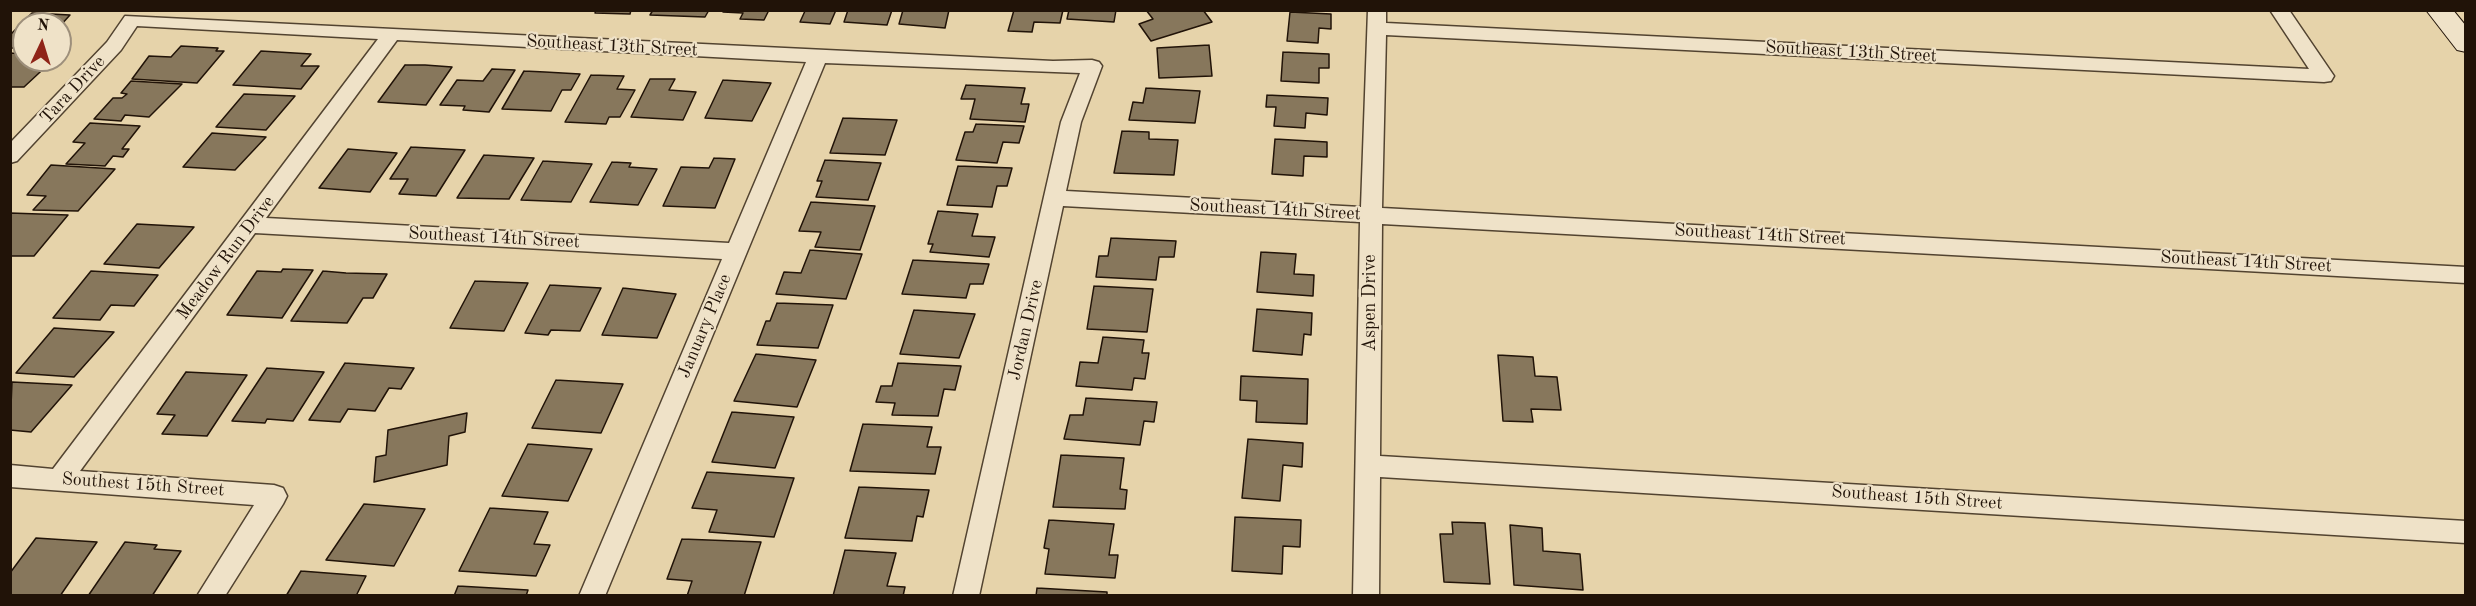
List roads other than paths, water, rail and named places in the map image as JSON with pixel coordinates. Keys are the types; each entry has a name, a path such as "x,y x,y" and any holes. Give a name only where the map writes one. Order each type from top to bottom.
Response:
{"street":[{"name":"Southeast 13th Street","path":"1377,20 2324,76 2279,10"},
{"path":"2439,10 2466,44"},
{"name":"Southeast 13th Street","path":"132,20 818,56 1053,67 1092,66"},
{"name":"Tara Drive","path":"10,156 114,46 132,20"},
{"name":"Aspen Drive","path":"1366,596 1371,215 1377,20"},
{"name":"Meadow Run Drive","path":"60,479 391,35"},
{"name":"January Place","path":"592,596 818,56"},
{"name":"Jordan Drive","path":"966,596 1071,122 1092,66"},
{"name":"Southeast 14th Street","path":"1055,198 2459,274"},
{"name":"Southeast 14th Street","path":"251,225 737,252"},
{"path":"2459,274 2466,293"},
{"name":"Southeast 15th Street","path":"1369,466 2466,532"},
{"name":"Southest 15th Street","path":"10,476 274,496 210,596"}]}
